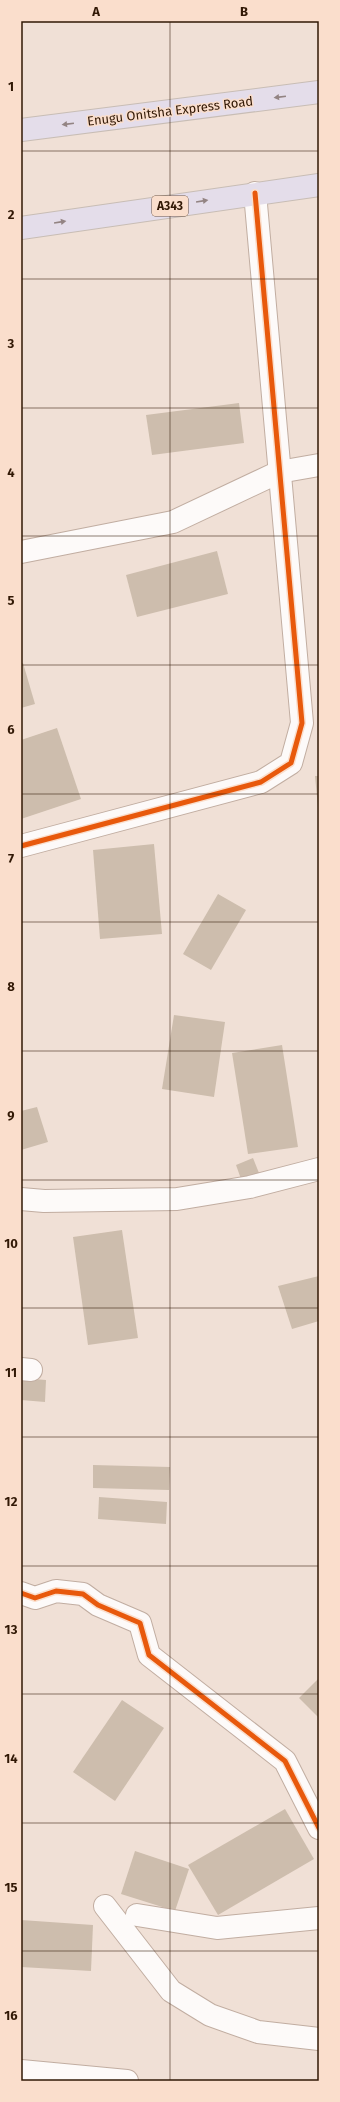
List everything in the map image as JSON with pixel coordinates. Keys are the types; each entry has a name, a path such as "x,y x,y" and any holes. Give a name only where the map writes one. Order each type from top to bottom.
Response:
{"highway":[{"name":"Enugu Onitsha Express Road","path":"21,130 319,92"},
{"name":"A343","path":"21,228 255,193 319,185"}],"street":[{"path":"21,846 261,782 291,763 302,723 255,193"},
{"path":"21,552 174,522 279,472 319,465"},
{"path":"21,1199 44,1201 177,1199 250,1187 319,1169"},
{"path":"21,1593 35,1598 56,1591 83,1594 98,1605 140,1623 149,1655 285,1761 319,1828"},
{"path":"105,1906 171,1991 203,2011 258,2032 319,2039"},
{"path":"137,1915 216,1928 319,1918"},
{"path":"21,2071 127,2081"}],"building":[{"path":"239,403 244,443 152,455 146,415"},
{"path":"217,551 228,594 137,617 126,575"},
{"path":"21,663 23,663 35,704 21,708"},
{"path":"57,728 81,799 21,819 21,740"},
{"path":"315,776 319,776 318,808"},
{"path":"154,844 162,934 100,939 93,850"},
{"path":"218,894 246,910 211,970 183,954"},
{"path":"174,1015 225,1022 214,1097 162,1089"},
{"path":"282,1045 298,1147 248,1154 232,1053"},
{"path":"37,1107 48,1142 21,1150 21,1111"},
{"path":"253,1158 259,1173 241,1179 236,1165"},
{"path":"122,1230 138,1338 88,1345 73,1237"},
{"path":"319,1276 319,1321 292,1329 278,1286"},
{"path":"21,1378 46,1380 45,1402 21,1400"},
{"path":"93,1465 170,1467 169,1490 93,1488"},
{"path":"99,1497 167,1502 166,1524 98,1519"},
{"path":"319,1678 319,1718 299,1698"},
{"path":"122,1700 164,1728 115,1801 73,1772"},
{"path":"285,1809 314,1859 218,1915 188,1865"},
{"path":"135,1851 189,1869 175,1911 121,1894"},
{"path":"21,1920 93,1925 91,1971 21,1967"}],"cycle path":[{"path":"21,846 261,782 291,763 302,723 255,193"},
{"path":"21,1593 35,1598 56,1591 83,1594 98,1605 140,1623 149,1655 285,1761 319,1828"}]}
